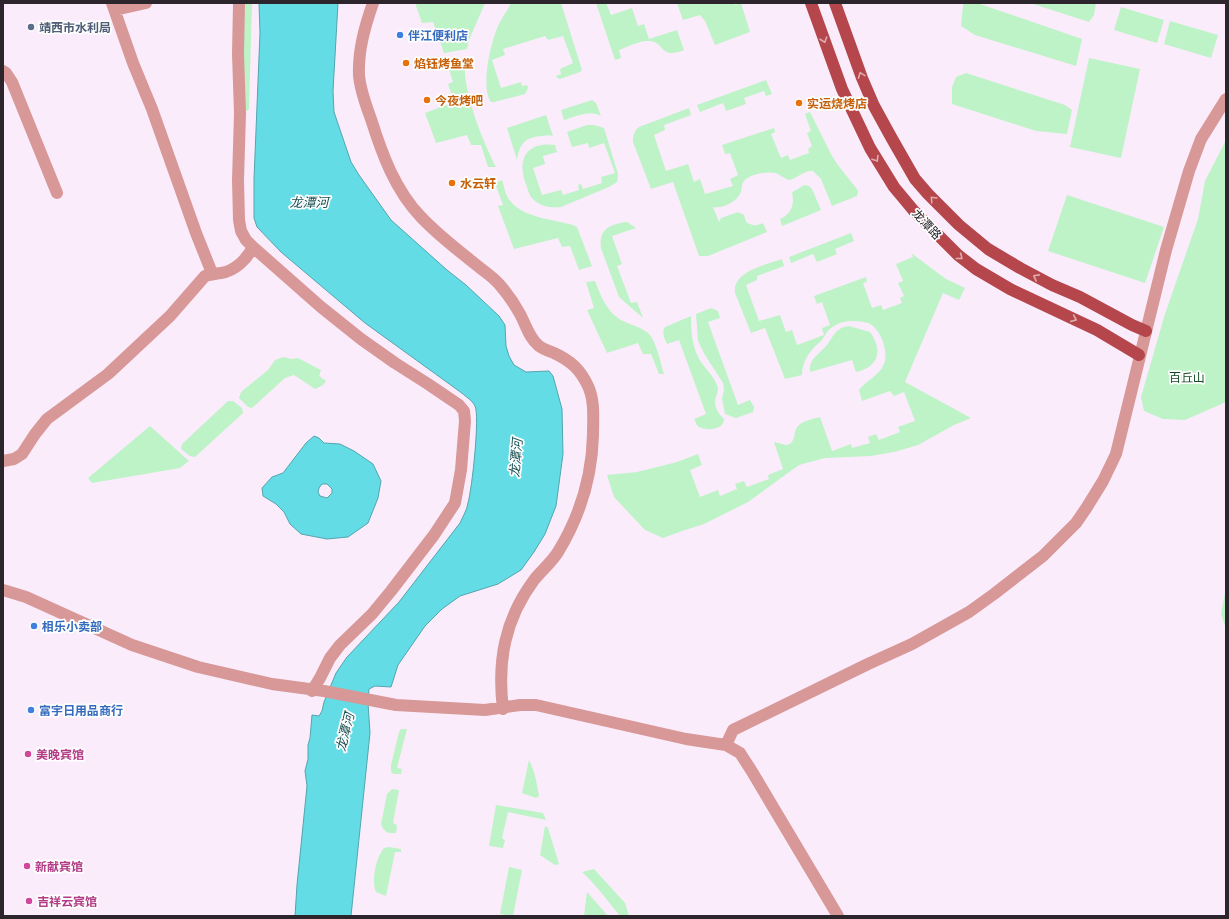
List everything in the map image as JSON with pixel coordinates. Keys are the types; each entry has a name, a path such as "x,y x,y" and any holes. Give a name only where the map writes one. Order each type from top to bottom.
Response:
{"main road":[{"name":"龙潭路","path":"811,3 842,89 870,148 894,187 914,211 958,255 976,268 1010,289 1097,330 1139,356"},
{"name":"龙潭路","path":"835,3 862,78 874,106 915,179 928,194 959,226 995,253 1052,285 1080,297 1146,331"}],"street":[{"path":"146,3 114,7 133,63 147,96 196,234 212,273"},
{"path":"239,3 239,213 241,231 246,240 253,247 321,307 361,339 428,384 458,405 464,411 465,421 461,470 455,504 434,535 372,614 330,658 320,678 318,691"},
{"path":"373,3 362,36 359,76 364,100 392,176 419,215 443,239 497,282 512,300 529,334 539,346 565,358 578,369 589,388 593,406 592,456 581,505 558,552 535,580 522,599 507,636 501,661 500,679 503,709"},
{"path":"3,71 12,82 57,193"},
{"path":"726,745 733,730 912,644 969,612 1043,556 1076,523 1087,508 1116,454 1139,356 1176,213 1189,171 1201,139 1226,99"},
{"path":"3,461 14,459 22,454 47,419 108,374 170,316 205,276 212,273 221,273 231,270 249,256 253,247"},
{"path":"3,590 26,597 132,645 198,667 272,684 396,705 464,710 503,709 520,705 536,705 686,739 726,745 740,753 752,770 838,916"}],"green space":[{"path":"243,3 252,4 249,109 247,111 242,110"},
{"path":"415,3 485,3 469,40 467,49 444,53 433,22 422,23"},
{"path":"511,3 561,3 582,70 560,79 556,77 561,74 560,69 573,63 563,36 548,40 545,36 503,49 505,55 492,60 501,88 521,82 522,86 527,85 528,88 525,94 491,102 486,86 490,52 499,24"},
{"path":"596,3 606,3 611,15 632,8 638,26 644,24 649,39 677,30 684,50 676,53 670,53 666,52 654,42 646,41 619,50 621,58 615,60"},
{"path":"677,3 734,3 735,5 741,3 750,32 715,45 705,21 700,15 683,20"},
{"path":"965,3 977,3 1082,39 1076,66 975,35 961,26 963,5"},
{"path":"1030,3 1096,3 1094,15 1089,22"},
{"path":"1121,7 1164,20 1157,43 1114,30"},
{"path":"1170,21 1218,35 1211,58 1164,44"},
{"path":"1089,58 1140,69 1121,158 1070,147"},
{"path":"460,61 465,62 467,86 474,116 496,167 488,167 481,145 471,145 467,135 436,143 425,113 454,102 448,84 453,82 448,66"},
{"path":"966,73 1065,105 1072,110 1067,134 1036,131 952,104 952,87 956,77"},
{"path":"766,80 772,94 766,96 764,91 744,98 746,104 726,111 723,103 700,112 697,105"},
{"path":"592,100 596,103 601,116 587,113 564,120 561,110"},
{"path":"689,108 691,115 664,125 665,130 654,135 666,171 688,164 694,182 700,179 705,194 733,186 730,179 738,175 730,153 725,154 722,145 774,128 775,132 771,134 781,158 788,155 790,160 809,153 808,149 812,146 807,133 811,131 805,114 810,112 837,164 857,189 857,196 832,206 821,179 813,171 789,180 775,173 767,172 755,175 748,178 742,184 739,196 733,202 721,207 713,207 719,222 721,218 738,212 744,215 746,222 752,225 763,223 767,232 708,256 699,256 673,182 651,189 633,142 634,133 639,127"},
{"path":"546,115 553,136 548,135 532,138 524,142 517,160 507,128"},
{"path":"587,125 594,125 604,128 618,174 617,182 609,187 561,207 540,204 531,197 524,178 523,169 523,161 526,155 536,146 555,145 557,152 543,156 545,164 533,168 542,195 561,190 563,195 579,190 578,185 581,184 583,189 602,183 601,177 615,173 604,143 589,148 588,143 572,147 567,132"},
{"name":"百丘山","path":"1226,140 1226,402 1185,420 1163,419 1144,411 1141,397 1165,314 1198,219 1205,181"},
{"path":"502,180 508,198 521,210 538,217 577,227 592,266 579,270 570,246 562,247 558,238 514,249 498,206 503,205 495,183"},
{"path":"804,185 809,186 812,189 821,210 782,226 780,219 787,214 791,208 793,201 792,193"},
{"path":"1067,195 1164,227 1145,283 1048,251"},
{"path":"627,222 636,228 612,236 622,264 617,266 631,303 637,302 643,318 619,297 601,248 602,236 607,229 616,224"},
{"path":"851,233 854,241 835,249 837,254 817,262 813,254 791,263 789,257"},
{"path":"911,253 946,279 965,288 959,300 943,293 905,382 971,418 954,425 918,445 894,452 871,456 825,458 799,465 748,502 704,524 663,538 645,530 614,497 607,475 637,472 677,462 698,454 702,465 690,470 700,497 718,490 720,496 737,489 735,484 744,481 747,487 769,479 768,475 783,469 774,442 786,445 790,444 799,425 820,417 832,451 851,444 852,448 870,443 868,437 876,434 879,440 900,432 898,427 915,421 904,392 894,396 890,391 862,401 859,390 881,370 885,361 885,348 883,342 877,330 873,326 859,321 837,324 827,332 822,340 807,356 803,365 802,375 785,379 765,328 751,333 735,293 736,285 744,274 782,259 784,266 757,276 757,280 746,285 759,321 780,315 786,332 792,330 797,345 824,335 822,328 830,325 822,302 817,304 814,296 866,277 867,282 863,283 872,308 881,305 883,310 902,303 900,298 904,296 898,283 903,281 896,264 913,257"},
{"path":"595,281 605,304 617,318 645,331 651,336 658,352 664,374 659,374 651,354 643,354 638,343 607,353 587,310 594,308 586,282"},
{"path":"711,308 718,311 720,318 708,322 738,405 750,400 754,407 753,412 736,418 725,414 722,398 724,390 723,383 698,341 696,314"},
{"path":"691,316 694,346 698,357 718,387 715,400 716,406 718,412 724,419 721,425 714,429 699,427 694,419 706,414 679,340 667,344 664,336 663,331 665,327"},
{"path":"849,326 870,332 877,345 874,362 864,370 856,372 852,360 810,372 812,361 826,346 835,333 844,327"},
{"path":"283,357 292,359 298,358 321,370 319,376 326,381 323,385 315,389 294,375 285,378 252,408 248,407 239,398 241,392 268,370 275,360"},
{"path":"228,401 233,401 242,408 243,413 195,457 190,456 181,449 182,444"},
{"path":"150,426 189,461 180,468 92,483 88,478"},
{"path":"1226,593 1226,629 1221,614"},
{"path":"401,729 407,729 397,768 402,769 401,774 393,774 391,771 391,765"},
{"path":"529,760 534,773 539,796 536,798 522,793"},
{"path":"392,789 399,790 393,823 397,825 396,833 388,833 383,829 381,824 387,794"},
{"path":"496,805 543,813 546,820 508,812 502,838 505,840 503,848 489,846"},
{"path":"545,826 548,828 559,864 555,865 540,855"},
{"path":"389,847 401,849 401,852 395,852 386,896 376,892 374,876 381,852 384,848"},
{"path":"509,867 522,870 513,916 500,914"},
{"path":"594,869 625,903 629,916 620,916 582,872"},
{"path":"587,892 608,916 584,916"}],"water":[{"name":"龙潭河","path":"259,3 338,3 333,91 334,112 351,162 391,220 466,285 499,316 505,325 506,346 514,365 526,372 549,371 553,376 562,409 563,454 556,506 545,534 534,552 521,570 498,584 460,596 442,609 425,626 398,665 391,687 375,686 369,689 368,703 370,733 351,916 295,916 307,786 305,771 308,759 308,745 312,715 319,716 336,673 347,657 399,602 460,523 466,511 471,483 475,453 477,423 476,412 475,406 468,398 365,323 281,252 257,227 254,218 254,179 260,33"},
{"path":"314,436 319,438 324,443 340,444 354,451 373,464 381,481 378,498 368,523 348,537 327,539 301,534 290,524 284,512 276,504 263,496 262,488 272,477 283,473 306,443","holes":["322,484 327,484 332,489 332,493 327,498 320,496 318,492"]}],"place":[{"name":"靖西市水利局","path":"31,27"},
{"name":"伴江便利店","path":"400,35"},
{"name":"焰钰烤鱼堂","path":"406,63"},
{"name":"今夜烤吧","path":"427,100"},
{"name":"实运烧烤店","path":"799,103"},
{"name":"水云轩","path":"452,183"},
{"name":"相乐小卖部","path":"34,626"},
{"name":"富宇日用品商行","path":"31,710"},
{"name":"美晚宾馆","path":"28,754"},
{"name":"新献宾馆","path":"27,866"},
{"name":"吉祥云宾馆","path":"29,901"}]}
